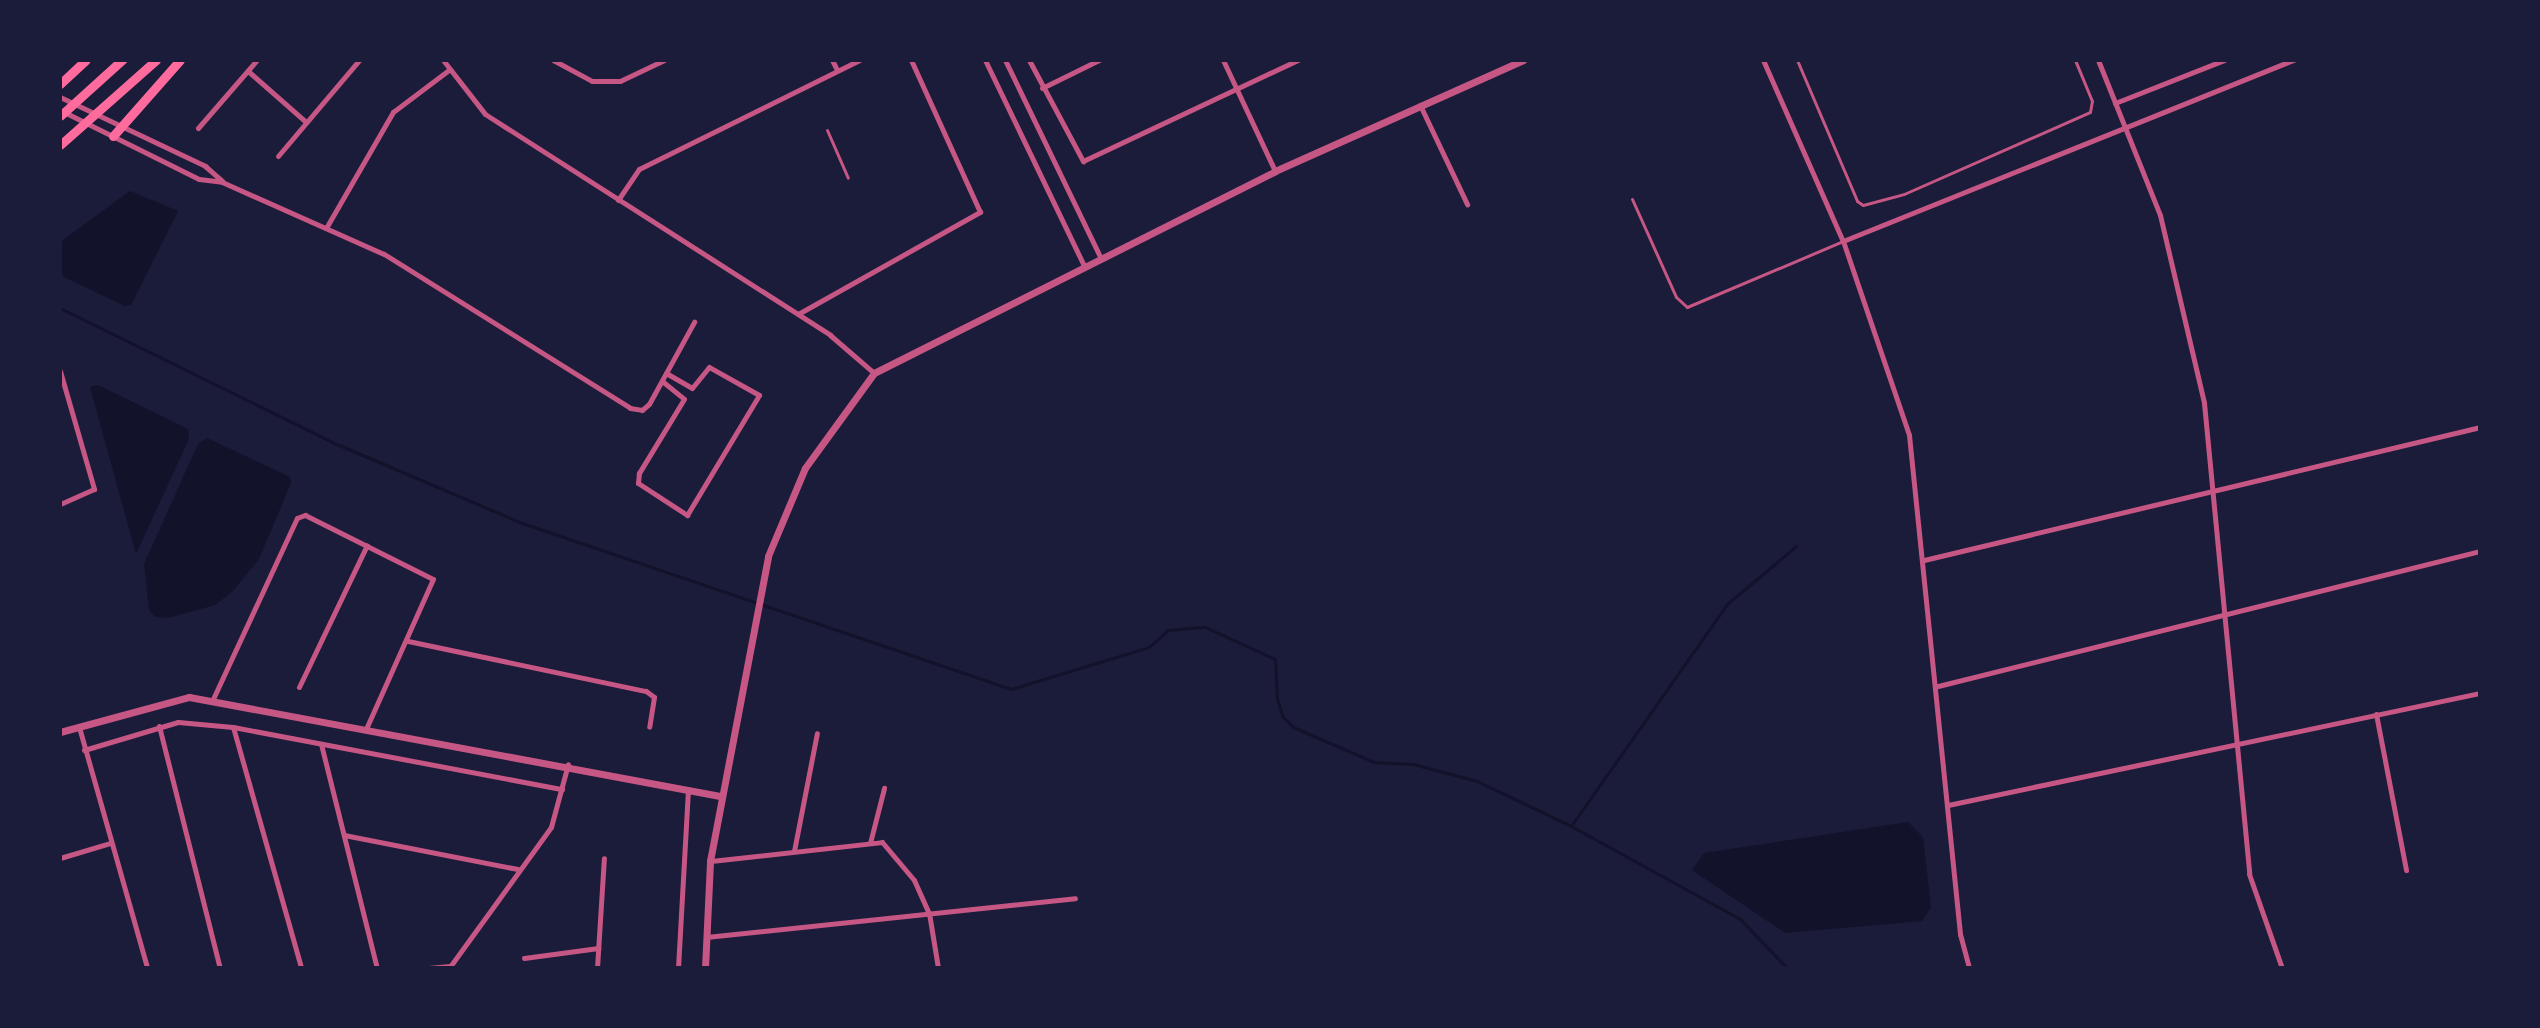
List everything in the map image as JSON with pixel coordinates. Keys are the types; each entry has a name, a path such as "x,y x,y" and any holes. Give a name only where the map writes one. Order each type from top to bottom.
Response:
{"highway":[{"path":"60,84 86,60"},
{"path":"60,113 122,60"},
{"path":"60,145 156,60"},
{"path":"113,136 180,60"}],"street":[{"path":"198,128 257,60"},
{"path":"278,156 359,60"},
{"path":"443,60 485,114 798,314 874,373"},
{"path":"553,60 592,81 620,81 664,60"},
{"path":"832,60 837,70"},
{"path":"618,200 639,169 860,60"},
{"path":"798,314 980,212 911,60"},
{"path":"985,60 1084,266"},
{"path":"1005,60 1101,259"},
{"path":"1029,60 1083,161 1298,60"},
{"path":"1042,88 1099,60"},
{"path":"1223,60 1275,171"},
{"path":"705,968 710,861 768,556 805,468 874,373 1275,171 1523,60"},
{"path":"1763,60 1843,241 1909,435 1960,934 1969,968"},
{"path":"2098,60 2160,215 2204,403 2228,612 2249,874 2282,968"},
{"path":"2115,103 2224,60"},
{"path":"1843,241 2124,125 2294,60"},
{"path":"326,228 393,112 450,69"},
{"path":"248,71 306,122"},
{"path":"60,97 205,166 222,182"},
{"path":"1420,104 1467,204"},
{"path":"60,113 199,179 222,182 384,254 630,408 642,410 662,381 694,322"},
{"path":"662,381 684,399 639,473 638,483 687,515 759,395 709,367 692,388 666,373"},
{"path":"60,371 94,489 60,504"},
{"path":"1924,560 2480,427"},
{"path":"212,701 300,516 367,545 433,579 408,641 366,729"},
{"path":"299,687 367,545"},
{"path":"1937,687 2480,551"},
{"path":"408,641 646,691 654,697 649,727"},
{"path":"1948,805 2480,693"},
{"path":"60,732 175,699 212,701 568,764 720,796"},
{"path":"2376,714 2406,870"},
{"path":"84,750 178,722 233,727 562,789"},
{"path":"159,726 220,968"},
{"path":"79,727 147,968"},
{"path":"233,727 301,968"},
{"path":"794,851 817,733"},
{"path":"321,744 377,968"},
{"path":"428,968 449,967 551,827 568,764"},
{"path":"870,843 884,788"},
{"path":"678,968 688,789"},
{"path":"344,835 518,869"},
{"path":"710,861 882,842 894,850 929,913 938,968"},
{"path":"60,858 110,843"},
{"path":"597,968 604,858"},
{"path":"705,938 1075,898"},
{"path":"524,958 598,948"}],"lane":[{"path":"1797,60 1861,204 1904,194 2092,109 2075,60"},
{"path":"827,130 848,178"},
{"path":"1632,199 1676,297 1687,307 1843,241"}],"shaded area":[{"path":"130,191 178,211 131,305 125,306 60,275 60,242"},
{"path":"98,385 188,429 189,439 136,554 90,387"},
{"path":"207,438 290,477 291,483 259,559 232,592 215,605 168,618 155,617 149,610 144,564 198,444"},
{"path":"1908,822 1923,837 1931,907 1922,921 1785,933 1692,870 1704,853"}],"waterway":[{"path":"60,308 339,445 522,523 1011,689 1149,647 1168,630 1205,627 1275,659 1277,699 1283,717 1293,727 1374,762 1413,764 1477,781 1571,826 1740,919 1787,968"},
{"path":"1571,826 1727,604 1796,546"}]}
